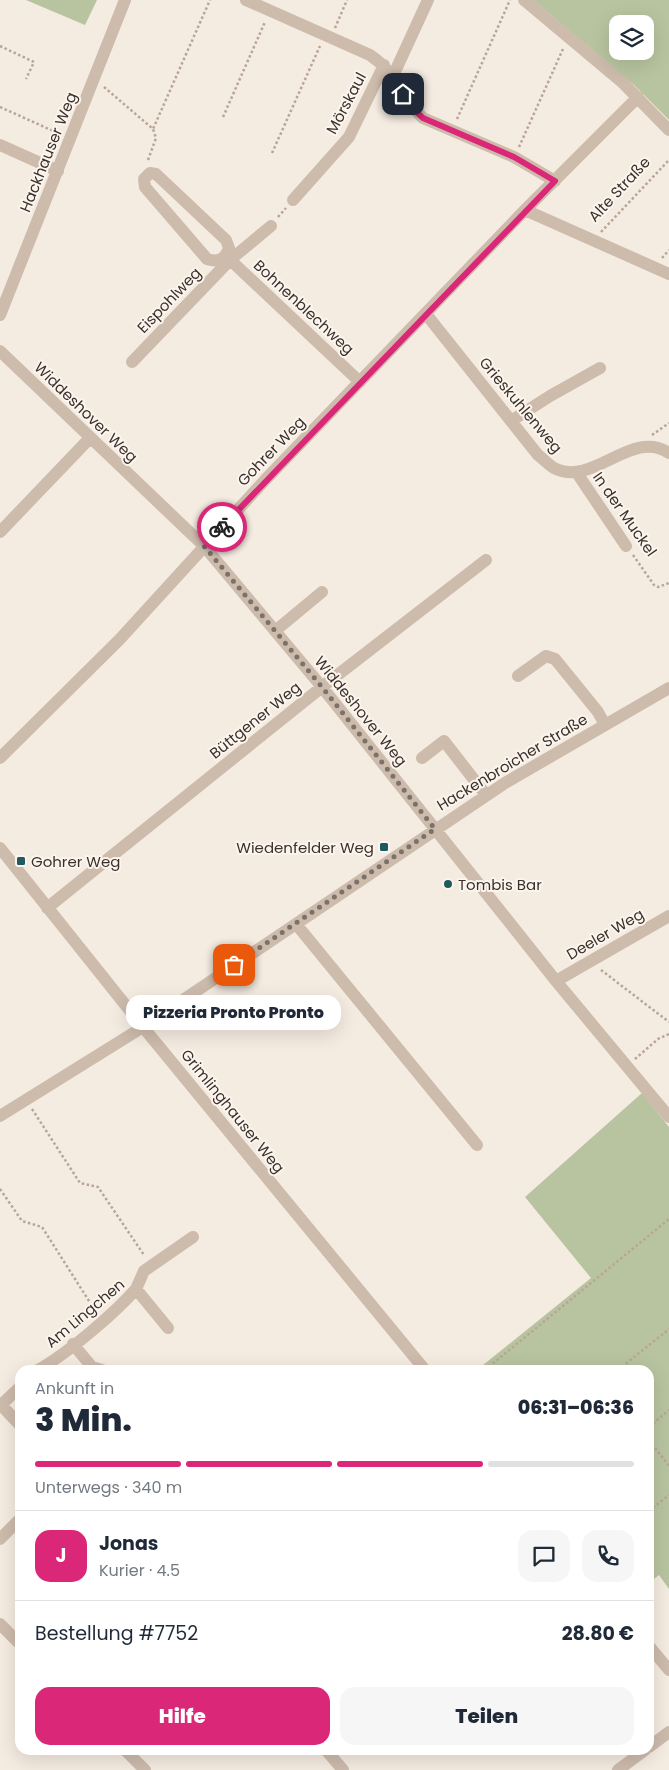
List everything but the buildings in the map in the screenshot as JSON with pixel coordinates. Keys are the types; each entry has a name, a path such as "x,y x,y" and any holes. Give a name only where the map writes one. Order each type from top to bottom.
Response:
{"street":[{"name":"Hackhauser Weg","path":"0,315 125,0"},
{"path":"246,0 370,55 384,65 393,76 412,108 423,118 514,157 555,181"},
{"path":"393,76 428,0"},
{"path":"524,0 638,97 669,130"},
{"name":"Mörskaul","path":"293,200 349,138 384,65"},
{"name":"Gohrer Weg","path":"0,758 120,640 204,546 360,382 525,210 638,97"},
{"path":"0,145 58,171"},
{"path":"150,173 156,174 226,240 229,248 228,258 220,260 207,259 145,188 144,179 150,173"},
{"path":"525,210 669,274"},
{"name":"Eispohlweg","path":"132,362 228,258 271,226"},
{"name":"Bohnenblechweg","path":"228,258 360,382"},
{"name":"Grieskuhlenweg","path":"426,314 538,454 554,468 565,473 576,473"},
{"name":"Widdeshover Weg","path":"0,351 204,546 322,687 556,980 669,1117"},
{"path":"511,421 550,396 600,368"},
{"path":"0,532 90,438"},
{"path":"576,473 635,449 662,449 669,453"},
{"name":"In der Muckel","path":"576,473 626,546"},
{"name":"Büttgener Weg","path":"47,908 322,687 486,560"},
{"path":"275,631 322,592"},
{"path":"518,676 546,656 555,659 598,712 605,725"},
{"name":"Hackenbroicher Straße","path":"0,1116 143,1027 486,796 669,688"},
{"path":"422,758 444,741 486,796"},
{"name":"Grimlinghauser Weg","path":"0,848 143,1027 421,1365"},
{"name":"Deeler Weg","path":"556,980 669,916"},
{"path":"296,924 477,1146"},
{"path":"136,1289 144,1271 193,1236"},
{"name":"Am Lingchen","path":"46,1365 123,1304 136,1289 168,1328"},
{"path":"73,1344 90,1365"},
{"path":"15,1392 0,1405 15,1420"},
{"path":"0,1539 15,1525"},
{"path":"0,1624 15,1639"},
{"path":"654,1652 669,1670"},
{"path":"654,1743 669,1732"},
{"path":"130,1755 145,1770"},
{"path":"330,1755 343,1770"},
{"path":"618,1770 638,1755"}],"path":[{"path":"153,130 210,0"},
{"path":"272,153 327,37 347,0"},
{"path":"452,129 510,0"},
{"path":"223,117 270,11"},
{"path":"514,157 569,37"},
{"path":"0,46 34,62 26,79"},
{"path":"94,78 153,130 156,138 148,159 150,173"},
{"path":"0,107 71,138"},
{"name":"Alte Straße","path":"593,240 669,160"},
{"path":"271,226 293,200"},
{"path":"651,448 651,436 669,423"},
{"name":"In der Muckel","path":"626,546 654,585 658,587 669,583"},
{"path":"590,961 669,1022"},
{"path":"627,1066 658,1039 669,1034"},
{"path":"26,1099 80,1183 98,1187 152,1264"},
{"path":"0,1189 22,1221 42,1227 102,1320"},
{"path":"491,1365 669,1219"},
{"path":"624,1365 669,1329"},
{"path":"654,1422 669,1410"},
{"path":"654,1446 669,1466"},
{"path":"654,1508 669,1495"}],"green space":[{"path":"26,0 97,0 85,25"},
{"path":"533,0 669,0 669,120 634,85"},
{"path":"642,1093 669,1127 669,1589 659,1575 654,1579 654,1365 483,1365 591,1278 525,1197"}],"way so far":[{"path":"222,527 204,546 322,687 435,829 234,965"}],"place":[{"name":"Wiedenfelder Weg","path":"384,847"},
{"name":"Gohrer Weg","path":"21,861"},
{"name":"Tombis Bar","path":"448,884"},
{"name":"Pizzeria Pronto Pronto","path":"234,965"}],"route":[{"path":"222,527 266,479 555,181 514,157 423,118 412,108 403,94"}]}
